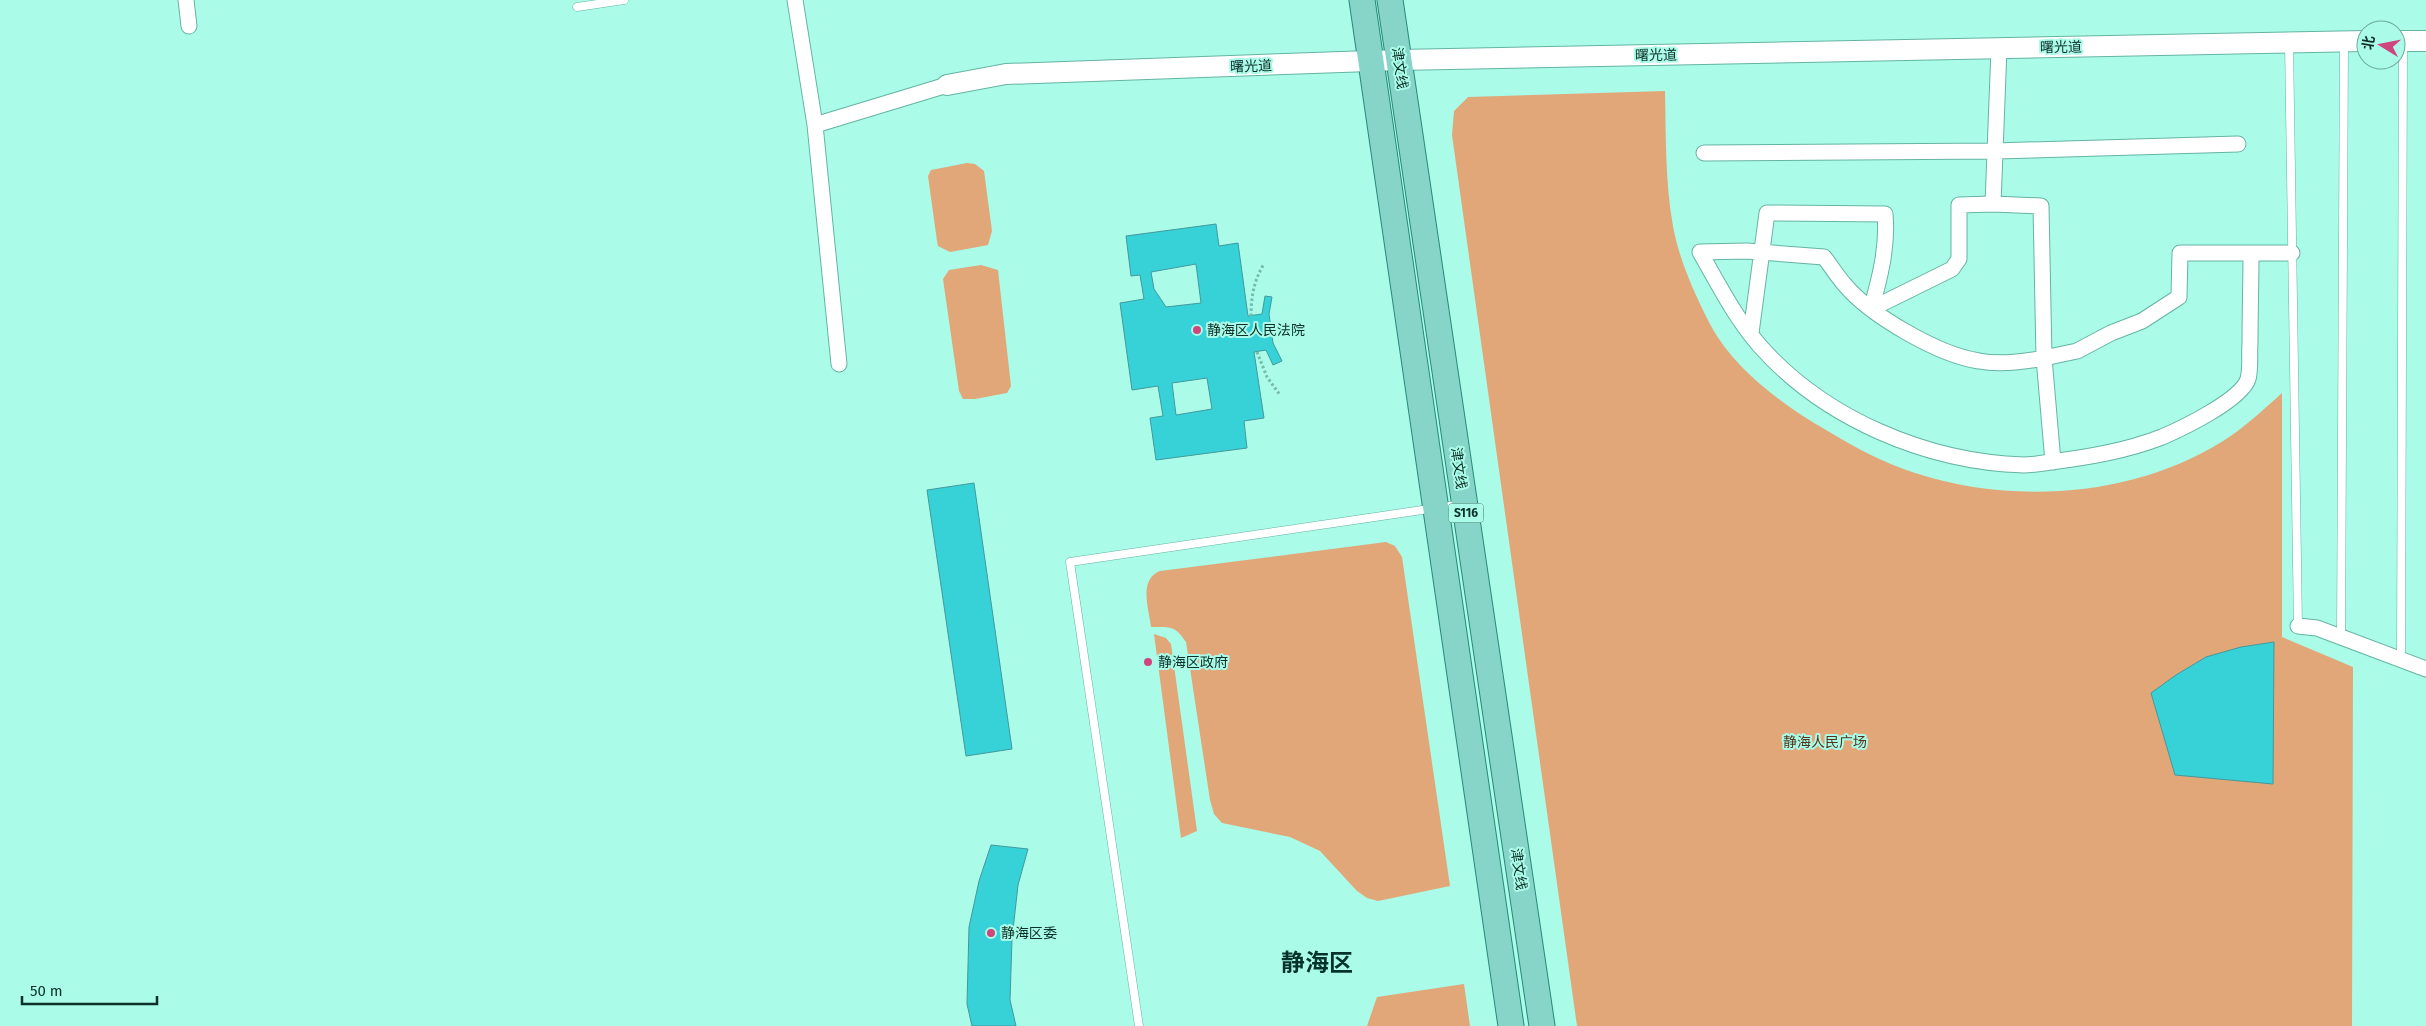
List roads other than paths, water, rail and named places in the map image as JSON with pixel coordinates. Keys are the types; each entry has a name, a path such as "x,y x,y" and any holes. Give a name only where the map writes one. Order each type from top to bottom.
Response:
{"main road":[{"name":"津文线","path":"1362,0 1511,1026"},
{"name":"津文线","path":"1390,0 1542,1026"}],"street":[{"path":"186,0 189,26"},
{"path":"796,0 816,125 839,364"},
{"name":"曙光道","path":"947,85 1006,74 1398,60 2356,41"},
{"path":"2406,41 2426,41"},
{"path":"1993,204 1999,48"},
{"path":"816,125 947,85"},
{"path":"1704,153 1995,151 2238,144"},
{"path":"1871,309 1952,270 1959,259 1959,205 2041,206 2044,358 2053,462"},
{"path":"1751,333 1767,213 1885,214 1886,231 1881,273 1871,309"},
{"path":"2251,253 2248,379 2234,398 2208,414 2146,443 2085,459 2026,465 1955,457 1928,450 1873,428 1837,409 1783,369 1751,333 1730,305 1700,252 1762,252 1824,257 1845,285 1871,309 1927,342 1978,361 2025,362 2077,351 2111,333 2142,321 2179,297 2180,253 2251,253 2292,253"},
{"path":"2298,626 2317,628 2426,669"}],"lane":[{"path":"577,7 624,0"},
{"path":"2341,637 2344,41"},
{"path":"2289,42 2298,626"},
{"path":"2400,70 2401,659"},
{"path":"1139,1026 1070,562 1464,504"}],"place":[{"name":"静海区人民法院","path":"1197,330"},
{"name":"静海区政府","path":"1148,662"},
{"name":"静海区委","path":"991,933"}],"district":[{"name":"静海区","path":"1317,963"}],"park label":[{"name":"静海人民广场","path":"1825,742"}]}
